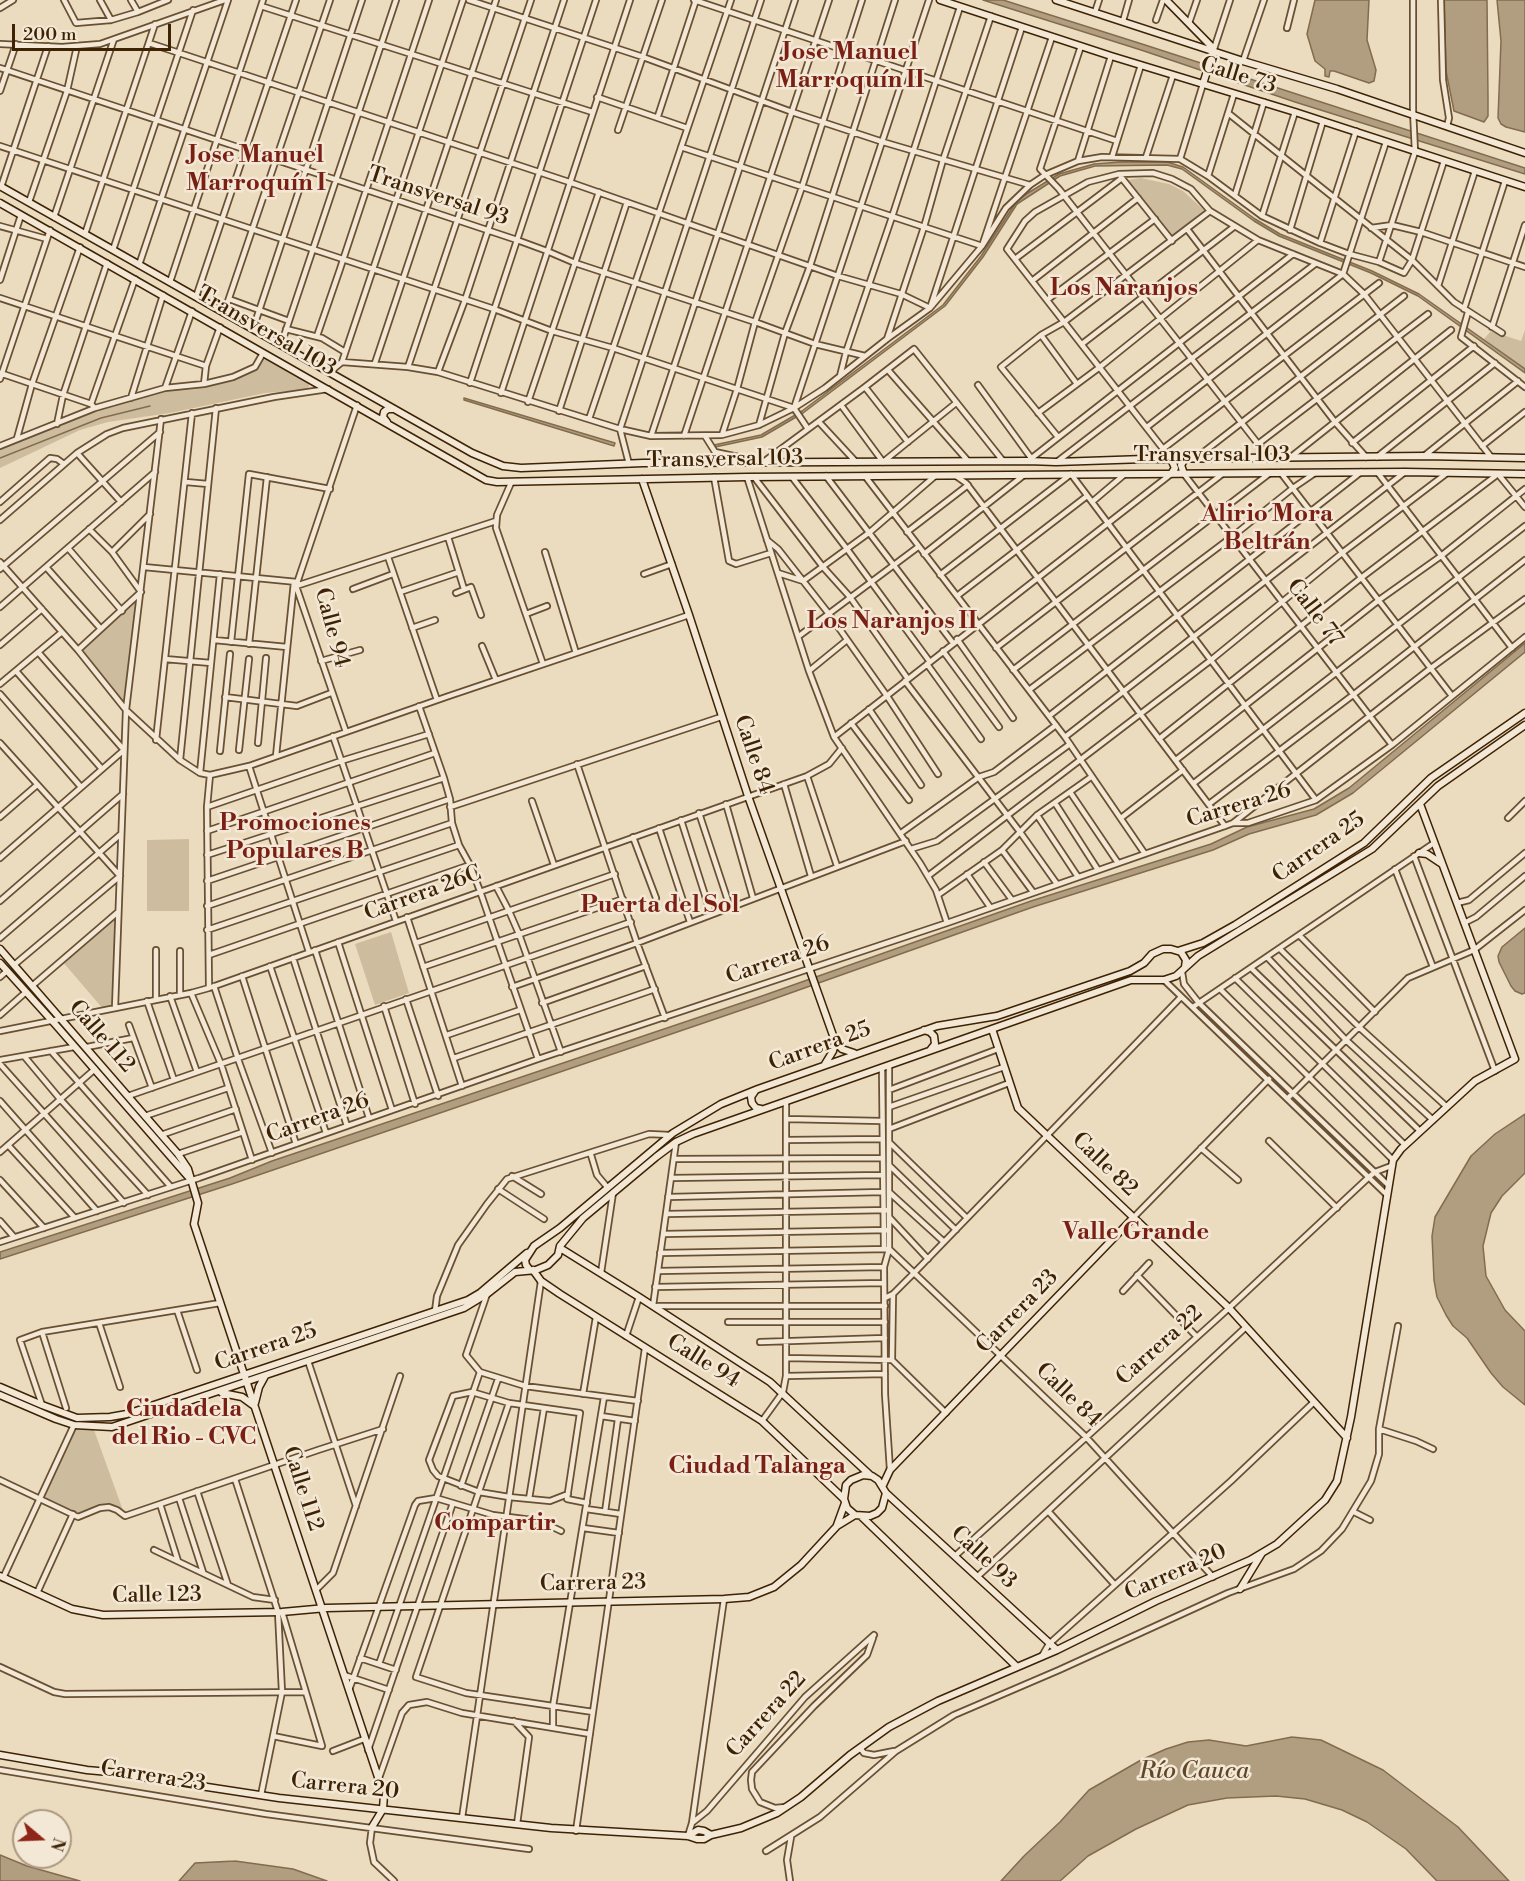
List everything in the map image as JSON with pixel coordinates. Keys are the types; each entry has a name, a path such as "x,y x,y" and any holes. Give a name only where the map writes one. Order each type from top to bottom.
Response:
{"street":[{"path":"0,8 14,0"},
{"path":"64,0 76,23 111,20 166,0"},
{"path":"100,0 111,20"},
{"path":"131,0 138,12"},
{"path":"0,44 77,46 100,44 226,0"},
{"path":"139,265 226,0"},
{"path":"196,297 296,0"},
{"path":"224,313 330,0"},
{"path":"253,329 362,0"},
{"path":"281,345 396,0"},
{"path":"317,336 429,0"},
{"path":"330,372 342,362 463,0"},
{"path":"469,0 674,67 792,112 853,130 883,142 1030,184"},
{"path":"375,363 496,0"},
{"path":"408,367 531,0"},
{"path":"438,372 465,300 564,0"},
{"path":"470,383 596,0"},
{"path":"501,393 630,0"},
{"path":"618,130 662,0"},
{"path":"658,116 695,0 1117,141"},
{"path":"589,419 731,0"},
{"path":"629,464 621,429 761,0"},
{"path":"651,436 795,0"},
{"path":"684,436 829,0"},
{"path":"722,435 755,322 802,187 862,0"},
{"path":"759,425 785,333 810,266 895,0"},
{"path":"795,409 929,0"},
{"name":"Calle 73","path":"940,0 1142,66 1204,82 1234,94 1386,142 1415,148 1444,161 1525,187"},
{"path":"1095,12 1099,0"},
{"path":"1123,21 1130,0"},
{"path":"1156,20 1165,0 1211,46 1213,54"},
{"path":"1189,23 1197,0"},
{"path":"1180,159 1230,0"},
{"path":"1243,61 1264,0"},
{"path":"1287,28 1293,0"},
{"path":"1379,262 1415,148 1413,0"},
{"path":"1441,0 1443,80 1448,105 1447,126"},
{"name":"Calle 73","path":"1060,1 1213,54 1315,82 1525,153"},
{"path":"170,282 262,3 321,25 592,112"},
{"path":"840,375 960,6"},
{"path":"113,250 193,10"},
{"path":"887,339 991,16"},
{"path":"85,234 155,24"},
{"path":"930,308 1022,27"},
{"path":"982,246 1052,37"},
{"path":"54,217 114,39"},
{"path":"149,43 599,192 687,225 838,276 901,294 930,308"},
{"path":"0,91 16,44"},
{"path":"0,186 48,46"},
{"path":"29,202 67,91 77,46"},
{"path":"1081,46 1040,169 1064,195 1269,458"},
{"path":"1078,161 1111,56"},
{"path":"1112,157 1142,66"},
{"name":"Transversal 93","path":"0,68 547,250 575,263 724,314 755,322 815,344 865,356"},
{"path":"1146,157 1173,75"},
{"path":"1208,176 1234,94"},
{"path":"597,97 658,116 687,128"},
{"path":"1235,195 1264,102"},
{"path":"1262,216 1295,112"},
{"path":"1228,113 1412,260 1466,310 1502,333"},
{"path":"1290,230 1323,121"},
{"path":"1320,243 1356,131"},
{"path":"1148,427 1344,271 1386,142"},
{"path":"0,146 525,319 582,341 613,348 767,399 795,409 808,429"},
{"path":"681,147 982,246"},
{"path":"342,362 375,363 438,372 528,402 651,436 722,435 759,425 795,409 930,308 982,246 1006,208 1030,184 1078,161 1112,157 1180,159 1208,176 1262,216 1349,255 1379,262 1404,273 1412,260 1444,161"},
{"path":"1438,286 1475,171"},
{"path":"834,737 1108,524 1171,474 1175,468 1172,459 1148,427 1007,249 1025,220 1088,182 1121,176 1163,175 1191,189 1210,211 1258,240 1315,264 1344,271 1491,457"},
{"path":"1121,176 1172,241"},
{"path":"1015,259 1121,176"},
{"path":"1505,181 1482,253 1461,337 1525,387"},
{"name":"Transversal 103","path":"0,186 373,398 472,453 503,466 521,468 688,463 1522,457"},
{"path":"528,402 599,192"},
{"path":"13,210 19,210 22,207 23,202 20,197"},
{"path":"1032,281 1138,198"},
{"path":"559,411 627,202"},
{"name":"Transversal 103","path":"0,203 192,310 486,480 497,482 714,477 1071,474 1221,475 1361,472 1525,474"},
{"path":"33,221 28,211 32,207 39,208"},
{"path":"1058,437 1001,367 1041,334 1064,322 1210,211"},
{"path":"0,280 21,215"},
{"path":"1047,300 1155,219"},
{"path":"0,225 47,239"},
{"path":"1371,228 1392,225 1421,232 1525,267"},
{"path":"1492,327 1525,225"},
{"path":"1082,344 1235,226"},
{"path":"1187,229 1335,422 1366,457"},
{"path":"50,230 1,375 93,406"},
{"path":"1038,413 1100,367 1258,240"},
{"path":"17,438 32,384 80,247"},
{"path":"978,386 1029,460 1293,254"},
{"path":"57,424 63,395 107,262"},
{"path":"1056,462 1315,264"},
{"path":"93,406 114,336 135,279"},
{"path":"1164,448 1378,283"},
{"path":"131,398 163,294"},
{"path":"1196,458 1404,296"},
{"path":"0,298 176,354 206,366"},
{"path":"229,299 289,321"},
{"path":"165,388 192,310"},
{"path":"1258,444 1428,314"},
{"path":"204,384 206,366 220,327"},
{"path":"286,329 317,336 332,342 345,352"},
{"path":"1290,458 1451,330"},
{"path":"1041,334 1077,384"},
{"path":"1352,443 1474,346"},
{"path":"762,463 914,349 1003,461"},
{"path":"0,446 57,424 93,406 165,388 204,384 233,377 255,367 263,353"},
{"path":"1377,457 1495,363"},
{"path":"888,370 968,461"},
{"path":"308,393 312,384 310,378"},
{"path":"1424,456 1518,381"},
{"path":"865,387 908,442"},
{"path":"0,520 77,453 123,428 216,408 330,389"},
{"path":"369,411 375,407 376,403 373,398"},
{"path":"841,405 883,462 956,403"},
{"path":"276,756 296,584 357,405"},
{"path":"180,760 216,408"},
{"path":"387,422 383,417 384,412 388,409 395,409"},
{"path":"1482,446 1525,412"},
{"path":"156,740 192,413"},
{"path":"115,1008 126,710 161,419"},
{"path":"819,422 856,462"},
{"path":"160,432 1,565 78,650 126,710 156,740 200,773 210,776 249,766 689,615"},
{"path":"705,436 715,452 743,458 749,463"},
{"path":"1522,457 1525,451"},
{"path":"77,453 121,502"},
{"path":"1,500 50,458 57,459 64,464"},
{"path":"1184,474 1181,465 1185,459"},
{"path":"688,463 694,466 696,471 688,478"},
{"path":"724,463 719,466 718,472 724,477"},
{"path":"0,608 155,472"},
{"path":"1049,716 1361,472"},
{"path":"1065,737 1405,472"},
{"path":"1014,670 1270,473"},
{"path":"1281,473 1452,696"},
{"path":"1029,690 1315,473"},
{"path":"1377,473 1512,648"},
{"path":"928,876 1211,660 1342,553 1447,473"},
{"path":"231,642 249,474 330,489"},
{"path":"940,575 1071,474 1316,800"},
{"path":"1092,502 1125,474"},
{"name":"Calle 77","path":"1184,474 1392,745"},
{"path":"1159,739 1361,578 1498,474 1525,507"},
{"path":"924,554 1024,475"},
{"path":"996,648 1221,475"},
{"path":"826,476 1013,718"},
{"path":"865,476 1065,737 1090,777 1145,854"},
{"path":"803,582 870,532 936,476"},
{"path":"956,476 967,484 1225,825"},
{"path":"908,532 967,484 970,476"},
{"path":"249,644 267,477"},
{"path":"714,477 729,561 736,564 771,553"},
{"path":"750,477 767,540 809,671 834,737 928,876 938,895 947,922"},
{"path":"750,477 850,597 906,680 1057,884"},
{"path":"792,477 872,582 981,739"},
{"name":"Calle 84","path":"642,479 748,796 835,1041"},
{"path":"186,482 208,484"},
{"path":"511,483 496,521 543,664"},
{"path":"1176,760 1319,650 1379,600 1441,556 1525,489"},
{"path":"957,596 1087,496"},
{"path":"112,552 150,514"},
{"name":"Calle 94","path":"346,732 296,584 388,557 496,521"},
{"path":"1194,783 1525,526"},
{"path":"89,529 112,552 141,592"},
{"path":"448,537 464,589"},
{"path":"767,540 778,549 829,614 938,774"},
{"path":"799,636 918,547"},
{"path":"68,548 122,611"},
{"path":"545,552 576,653"},
{"path":"388,557 437,700"},
{"path":"1209,804 1525,560"},
{"path":"644,574 672,564"},
{"path":"46,567 101,629"},
{"path":"144,567 296,584"},
{"path":"400,592 459,572"},
{"path":"778,573 803,582"},
{"path":"200,773 220,574"},
{"path":"353,590 393,574"},
{"path":"456,593 471,587 481,615"},
{"path":"78,650 141,592"},
{"path":"1233,823 1431,668 1525,599"},
{"path":"526,614 547,606"},
{"path":"0,645 42,609"},
{"path":"412,628 435,620"},
{"path":"0,684 62,632"},
{"name":"Carrera 26","path":"0,1242 171,1187 191,1183 538,1059 666,1018 1225,825 1248,823 1316,800 1392,745 1525,637"},
{"path":"214,640 287,647"},
{"path":"809,671 847,640"},
{"path":"482,646 496,680"},
{"path":"321,661 360,650"},
{"path":"943,651 999,727"},
{"path":"38,652 124,750"},
{"path":"220,751 230,654"},
{"path":"258,743 266,657"},
{"path":"165,659 211,663"},
{"path":"239,750 249,659"},
{"path":"16,671 102,769"},
{"path":"225,697 297,705 332,693"},
{"path":"0,694 81,787"},
{"path":"419,706 444,778 450,799 452,823 459,845 480,891 538,1059"},
{"path":"869,709 921,785"},
{"name":"Carrera 25","path":"1178,951 1203,943 1244,920 1364,843 1431,778 1525,713"},
{"path":"450,807 721,717"},
{"path":"851,723 909,800"},
{"path":"901,833 979,777 994,772 1056,725"},
{"name":"Carrera 25","path":"1183,971 1198,956 1372,849 1438,786 1525,725"},
{"path":"207,807 341,761 429,734"},
{"path":"333,736 396,921"},
{"path":"0,743 120,876"},
{"path":"911,849 937,841 1070,744"},
{"name":"Carrera 26C","path":"0,1031 212,987 807,776 829,764 842,748"},
{"path":"0,858 124,750"},
{"path":"207,831 435,753"},
{"path":"577,764 666,1018"},
{"path":"249,766 309,952"},
{"path":"1121,818 1183,770"},
{"path":"210,776 207,807 207,930 212,987 272,1153"},
{"path":"807,776 837,866"},
{"path":"938,895 1002,850 1037,815 1090,777"},
{"path":"207,855 444,778"},
{"path":"784,784 811,876"},
{"path":"0,817 38,785"},
{"path":"1070,792 1118,863"},
{"path":"0,901 123,794"},
{"path":"207,881 450,799"},
{"path":"532,801 554,865"},
{"path":"1508,818 1525,801"},
{"path":"1055,803 1098,870"},
{"path":"726,804 753,898"},
{"path":"1235,978 1405,1145 1475,1081 1515,1059 1420,804"},
{"path":"699,813 730,907"},
{"path":"1037,815 1078,877"},
{"path":"681,820 711,914"},
{"path":"207,906 452,823"},
{"path":"659,828 690,922"},
{"path":"0,938 121,834"},
{"path":"633,837 656,898"},
{"path":"512,987 638,943 906,841"},
{"path":"1193,1007 1434,843"},
{"path":"207,930 459,845"},
{"path":"1002,850 1033,892"},
{"path":"1457,903 1470,900 1525,853"},
{"path":"1417,854 1427,854 1442,864"},
{"path":"1417,854 1495,1071"},
{"path":"984,862 1011,900"},
{"path":"209,955 470,865"},
{"path":"1395,869 1433,968"},
{"path":"416,943 615,874"},
{"path":"967,874 990,907"},
{"path":"14,965 120,876"},
{"path":"1464,923 1476,917 1525,876"},
{"path":"496,886 519,934 561,1052"},
{"path":"423,966 623,899"},
{"path":"1288,1098 1408,978 1474,950 1525,910"},
{"path":"32,986 118,912"},
{"path":"407,917 462,1086"},
{"path":"128,1096 631,922"},
{"path":"1299,935 1375,1012"},
{"path":"338,942 392,1110"},
{"path":"1280,948 1360,1028 1447,1107"},
{"name":"Calle 112","path":"0,949 87,1047 178,1154 188,1170 198,1203 194,1224 323,1609 364,1739 379,1778 385,1800 383,1809"},
{"path":"1183,971 1164,980 1150,979 1144,973 1144,963 1157,951 1170,949 1183,954 1184,984 1189,993 1388,1185"},
{"path":"156,950 156,999"},
{"path":"315,950 369,1118"},
{"path":"180,951 180,995"},
{"path":"1267,957 1346,1040 1433,1120"},
{"path":"293,958 347,1126"},
{"name":"Calle 112","path":"0,963 52,1020 191,1183"},
{"name":"Carrera 25","path":"560,1247 583,1218 610,1190 670,1136 721,1104 922,1031 954,1022 997,1016 1130,971 1144,963"},
{"path":"270,966 326,1133"},
{"path":"542,1003 646,966"},
{"path":"1251,968 1420,1131"},
{"path":"0,977 7,971"},
{"path":"242,976 296,1144"},
{"name":"Carrera 25","path":"545,1239 676,1142 709,1127 1131,980 1150,979"},
{"path":"1164,980 1386,1194"},
{"path":"454,1058 655,989"},
{"path":"1220,989 1392,1163"},
{"path":"0,1015 26,992"},
{"path":"191,993 221,1064 252,1160"},
{"path":"170,996 197,1072"},
{"path":"885,1298 893,1294 914,1273 1181,997"},
{"path":"406,999 438,1096"},
{"path":"147,1001 174,1080"},
{"path":"384,1006 415,1104"},
{"path":"447,1035 520,1010"},
{"path":"129,1025 152,1088"},
{"name":"Calle 82","path":"992,1029 1018,1107 1228,1308 1347,1438"},
{"path":"922,1031 930,1032 934,1038 934,1046 928,1051"},
{"path":"87,1047 133,1038"},
{"path":"824,1065 831,1056 835,1041 847,1051 858,1053"},
{"path":"74,1047 0,1062 124,1203"},
{"path":"889,1090 998,1049"},
{"path":"51,1051 171,1187"},
{"path":"24,1056 148,1196"},
{"path":"885,1066 889,1090 889,1165 884,1267 885,1374 890,1470"},
{"path":"885,1066 882,1158 886,1192 944,1242"},
{"path":"889,1107 1004,1067"},
{"path":"0,1152 94,1069"},
{"name":"Carrera 23","path":"883,1485 890,1470 1273,1075"},
{"path":"889,1129 1009,1083"},
{"path":"145,1116 228,1088"},
{"path":"758,1089 752,1094 752,1104 759,1109 766,1108"},
{"path":"0,1101 97,1211"},
{"path":"762,1421 783,1392 786,1376 786,1101"},
{"path":"161,1135 236,1109"},
{"path":"786,1119 882,1121"},
{"path":"178,1154 243,1132"},
{"path":"435,1311 437,1296 458,1245 498,1189 512,1176 649,1134 670,1136"},
{"path":"786,1140 882,1138"},
{"path":"676,1142 652,1306 885,1306"},
{"path":"889,1142 967,1218"},
{"path":"1269,1142 1337,1208"},
{"path":"8,1145 75,1218"},
{"name":"Carrera 20","path":"0,1755 261,1796 576,1831 688,1836 704,1839 711,1835 741,1828 788,1807 888,1727 938,1701 1057,1650 1156,1601 1263,1553 1277,1544 1325,1500 1337,1480 1347,1438 1392,1163 1405,1145"},
{"path":"1201,1148 1238,1180"},
{"path":"591,1155 597,1175 610,1190 602,1273"},
{"path":"674,1159 882,1158"},
{"name":"Carrera 22","path":"955,1556 1197,1337 1369,1177 1392,1163"},
{"path":"889,1165 956,1230"},
{"path":"671,1178 883,1175"},
{"path":"512,1176 541,1194"},
{"path":"0,1180 44,1228"},
{"path":"498,1189 544,1219"},
{"path":"668,1197 886,1192"},
{"path":"666,1214 886,1210"},
{"path":"886,1210 889,1217 928,1258"},
{"path":"886,1230 889,1217"},
{"path":"0,1221 14,1237"},
{"path":"663,1234 886,1230"},
{"path":"545,1239 555,1240 560,1247 558,1255 550,1264 541,1269 531,1270 525,1262 530,1251 545,1239"},
{"name":"Calle 94","path":"560,1247 783,1392 871,1476"},
{"path":"660,1253 886,1249"},
{"name":"Calle 84","path":"886,1249 1086,1437 1213,1577"},
{"name":"Carrera 25","path":"0,1386 42,1406 77,1418 110,1417 144,1409 468,1300 480,1293 530,1251"},
{"path":"1123,1291 1149,1263"},
{"path":"658,1271 884,1267"},
{"name":"Calle 94","path":"531,1270 541,1281 596,1317 762,1421 844,1501"},
{"name":"Carrera 25","path":"0,1395 74,1425 112,1427 464,1308 487,1294 512,1273 531,1270"},
{"path":"1137,1275 1197,1337"},
{"path":"462,1818 541,1281"},
{"path":"655,1287 884,1283"},
{"path":"487,1294 466,1355 480,1372 525,1386 638,1401"},
{"path":"893,1294 893,1362"},
{"path":"626,1336 639,1297"},
{"path":"42,1406 20,1340 42,1332 220,1303"},
{"path":"177,1310 197,1370"},
{"path":"583,1394 596,1317"},
{"path":"728,1322 885,1322"},
{"path":"99,1323 120,1387"},
{"path":"766,1851 820,1817 896,1751 954,1715 1240,1589 1294,1569 1321,1551 1342,1529 1371,1481 1379,1454 1379,1429 1398,1326"},
{"name":"Carrera 22","path":"977,1576 1246,1327"},
{"path":"42,1332 66,1408"},
{"path":"760,1342 885,1338"},
{"path":"576,1831 645,1348"},
{"path":"786,1358 885,1359 893,1362 946,1413"},
{"path":"308,1361 356,1506"},
{"path":"379,1664 480,1372"},
{"path":"786,1376 885,1374"},
{"path":"255,1407 259,1387 266,1376"},
{"path":"316,1590 333,1573 400,1376"},
{"path":"462,1486 498,1379"},
{"path":"568,1496 580,1413 522,1406 472,1392 453,1396 429,1460 433,1470 442,1479 479,1492 509,1497 549,1501 568,1496 586,1506 621,1514"},
{"path":"215,1393 233,1394 249,1401 255,1407"},
{"path":"553,1728 553,1706 604,1397"},
{"path":"1042,1656 1049,1644 1314,1402"},
{"path":"509,1403 416,1677 480,1695 593,1712"},
{"path":"529,1499 544,1408"},
{"path":"601,1416 635,1421"},
{"path":"605,1512 618,1419"},
{"path":"1,1577 74,1425"},
{"path":"0,1480 76,1516 109,1507 125,1516 383,1429"},
{"path":"1379,1429 1433,1449"},
{"name":"Carrera 23","path":"871,1476 890,1470"},
{"path":"859,1516 877,1513 885,1501 886,1493 883,1485 871,1476 863,1475 851,1480 846,1485 844,1501 859,1516 1017,1667"},
{"path":"235,1479 322,1746 273,1736"},
{"path":"197,1491 228,1585"},
{"name":"Calle 93","path":"886,1493 1057,1650"},
{"path":"179,1498 203,1573"},
{"path":"349,1690 418,1502 436,1498 506,1517 540,1521 561,1531"},
{"name":"Carrera 23","path":"837,1526 844,1501"},
{"path":"368,1750 453,1503"},
{"path":"160,1504 178,1561"},
{"path":"1048,1511 1115,1586"},
{"path":"1354,1512 1370,1520"},
{"path":"37,1593 76,1516"},
{"name":"Carrera 23","path":"323,1609 749,1597 774,1587 801,1565 837,1526 859,1516"},
{"path":"583,1528 619,1533"},
{"path":"154,1550 254,1597 275,1600"},
{"path":"1240,1589 1263,1553"},
{"name":"Calle 123","path":"1,1577 72,1609 103,1615 280,1612 323,1609"},
{"path":"688,1836 692,1822 724,1599"},
{"path":"261,1796 282,1692 280,1612"},
{"name":"Carrera 22","path":"692,1822 707,1811 805,1697 873,1635 867,1655 752,1772 752,1789 760,1802 775,1808 788,1807"},
{"path":"360,1658 396,1670"},
{"path":"0,1667 54,1692 65,1694 304,1692"},
{"path":"832,1672 840,1681"},
{"path":"344,1675 389,1690"},
{"path":"379,1778 405,1707 409,1705 426,1702 477,1716 590,1734"},
{"path":"514,1721 529,1737 517,1824"},
{"path":"333,1751 364,1739"},
{"path":"860,1748 864,1753 874,1755 896,1751"},
{"name":"Carrera 23","path":"0,1770 266,1814 529,1849"},
{"path":"383,1809 372,1827 370,1843 374,1862 394,1881"},
{"path":"790,1881 787,1860 791,1837"}],"shaded area":[{"path":"1141,178 1169,184 1183,191 1204,210 1173,236 1127,180"},
{"path":"1525,330 1525,369 1484,339 1491,331 1521,341"},
{"path":"264,354 309,379 309,387 108,422 80,430 0,468 0,447 95,409 166,390 194,389 234,378 255,368"},
{"path":"141,592 126,710 78,650"},
{"path":"189,839 189,911 147,911 147,840"},
{"path":"118,912 115,1008 104,1010 62,961"},
{"path":"391,932 409,993 375,1005 355,944"},
{"path":"73,1428 94,1430 125,1516 109,1507 78,1517 40,1499"}],"water":[{"path":"983,0 1003,0 1142,44 1525,168 1525,174 1295,102"},
{"path":"1315,0 1369,0 1367,40 1376,70 1374,81 1369,83 1334,71 1330,71 1329,77 1325,76 1325,69 1315,61 1307,34"},
{"path":"1444,0 1487,0 1488,116 1484,122 1454,111 1446,71"},
{"path":"1497,0 1525,0 1525,132 1506,127 1498,118 1501,41"},
{"path":"1167,162 1183,167 1255,219 1280,234 1372,271 1419,294 1525,369 1525,373 1418,296 1371,273 1279,236 1254,221 1182,169 1167,165 1095,166 1060,176 1017,204 983,257 945,306 803,413 762,437 715,447 714,445 761,435 802,411 943,305 981,256 1016,202 1028,193 1059,174 1094,164"},
{"path":"464,398 615,443 614,446 464,400"},
{"path":"1525,643 1525,652 1353,793 1316,815 1249,834 1213,850 1033,907 765,1002 232,1184 0,1259 0,1252 230,1178 272,1161 762,996 1031,901 1211,844 1247,827 1314,809 1349,788"},
{"path":"1525,928 1525,993 1522,994 1511,986 1498,956 1502,947"},
{"path":"1525,1114 1525,1173 1502,1196 1491,1213 1483,1246 1486,1276 1505,1310 1525,1331 1525,1405 1503,1387 1467,1338 1453,1326 1446,1315 1437,1297 1432,1236 1435,1217 1471,1156 1495,1134"},
{"name":"Río Cauca","path":"1292,1737 1321,1740 1383,1770 1458,1827 1509,1881 1437,1881 1406,1849 1367,1822 1342,1810 1305,1799 1276,1796 1227,1798 1188,1805 1136,1829 1088,1856 1060,1881 1001,1881 1089,1790 1141,1760 1188,1742 1209,1740 1246,1746"},
{"path":"0,1855 12,1860 12,1869 38,1869 80,1881 0,1881"},
{"path":"235,1861 293,1869 327,1881 179,1881 195,1863"}],"waterway":[{"path":"0,458 101,418 150,406"}],"district":[{"name":"Jose Manuel Marroquín II","path":"850,67"},
{"name":"Jose Manuel Marroquín I","path":"256,170"},
{"name":"Los Naranjos","path":"1124,289"},
{"name":"Alirio Mora Beltrán","path":"1267,529"},
{"name":"Los Naranjos II","path":"892,622"},
{"name":"Promociones Populares B","path":"295,838"},
{"name":"Puerta del Sol","path":"660,906"},
{"name":"Valle Grande","path":"1136,1233"},
{"name":"Ciudadela del Rio - CVC","path":"184,1424"},
{"name":"Ciudad Talanga","path":"757,1467"},
{"name":"Compartir","path":"495,1524"}]}
